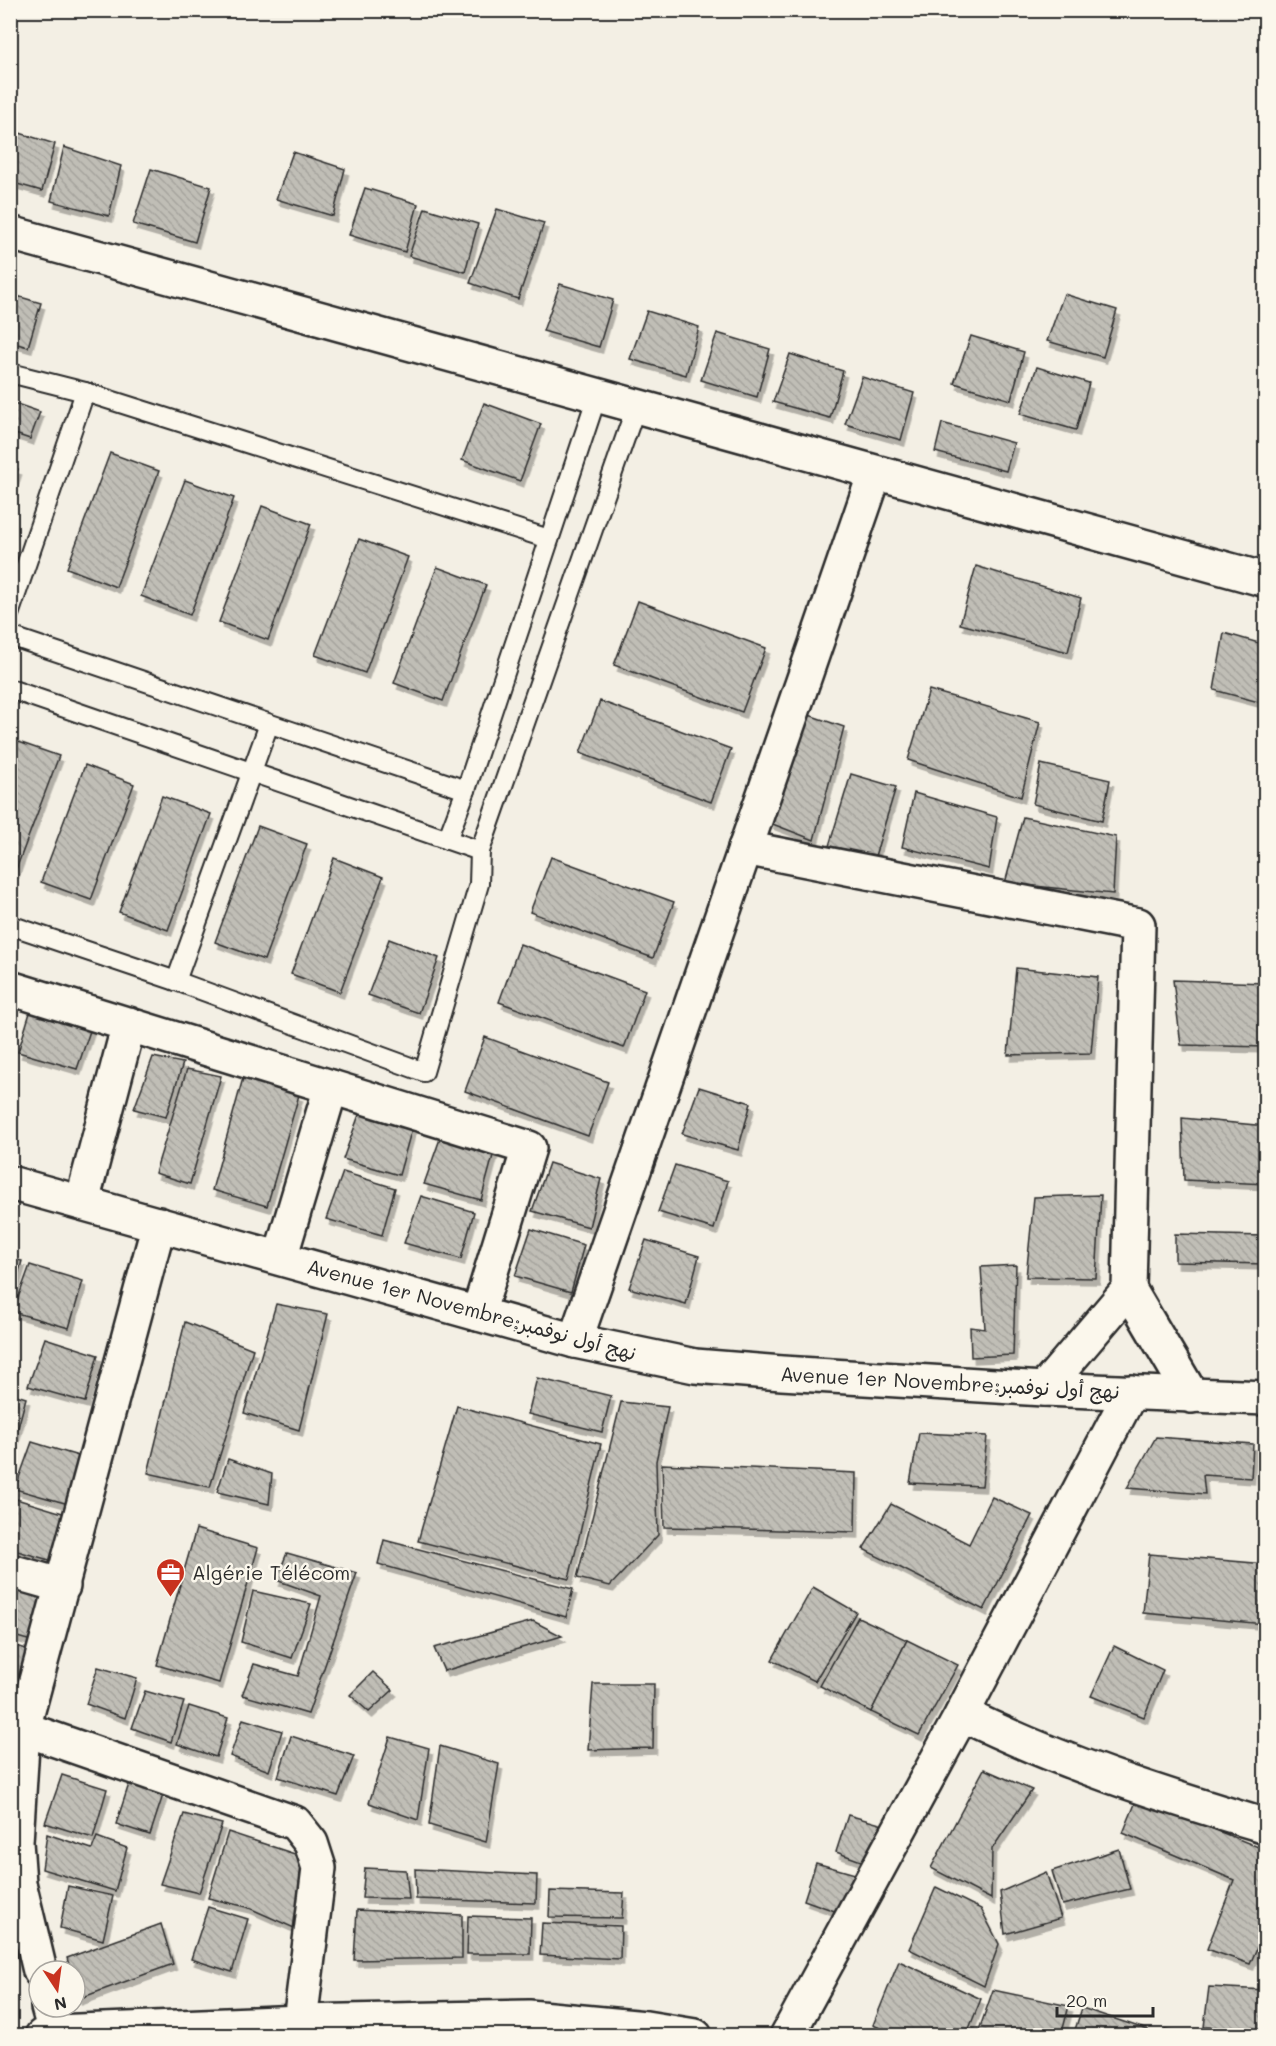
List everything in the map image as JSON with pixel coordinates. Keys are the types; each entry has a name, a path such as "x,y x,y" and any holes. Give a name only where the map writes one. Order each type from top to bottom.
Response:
{"street":[{"path":"10,233 1266,580"},
{"path":"575,1341 874,473"},
{"path":"745,848 1138,925 1129,1289 1192,1396"},
{"path":"10,988 529,1148 478,1314"},
{"path":"82,1202 129,1024"},
{"path":"280,1258 331,1087"},
{"name":"Avenue 1er Novembre;نهج أول نوفمبر","path":"10,1183 575,1341 695,1366 1044,1389 1266,1398"},
{"path":"37,1959 19,1883 16,1842 17,1726 63,1586 159,1224"},
{"path":"1044,1389 1129,1289"},
{"path":"787,2036 962,1714 1131,1392"},
{"path":"10,1571 63,1586"},
{"path":"962,1714 1103,1774 1266,1826"},
{"path":"17,1726 295,1823 310,1844 319,1868 300,2022"},
{"path":"50,2028 529,2017 646,2028 695,2036"}],"lane":[{"path":"10,373 85,392 549,539"},
{"path":"10,612 16,580 85,392"},
{"path":"447,840 466,790 597,396"},
{"path":"10,925 176,981 424,1072 480,884 480,851 636,407"},
{"path":"10,636 466,790"},
{"path":"10,689 480,851"},
{"path":"176,981 269,724"}],"building":[{"path":"10,130 55,144 42,191 10,182"},
{"path":"64,147 121,166 109,216 51,201"},
{"path":"293,152 345,169 333,216 276,199"},
{"path":"151,169 211,187 195,242 133,224"},
{"path":"365,188 418,204 405,252 349,235"},
{"path":"425,208 478,224 465,272 409,256"},
{"path":"497,209 544,223 518,299 470,283"},
{"path":"560,284 613,300 599,347 543,331"},
{"path":"10,294 41,303 28,347 10,342"},
{"path":"1064,294 1117,310 1103,357 1047,341"},
{"path":"647,311 699,327 686,375 630,359"},
{"path":"717,333 770,349 757,397 701,380"},
{"path":"971,336 1024,352 1011,400 954,383"},
{"path":"790,354 843,371 830,418 773,402"},
{"path":"1037,367 1089,383 1076,430 1020,414"},
{"path":"862,377 914,393 901,440 845,424"},
{"path":"11,402 40,412 30,439 12,433 10,436"},
{"path":"484,403 541,424 520,481 462,460"},
{"path":"942,423 1014,443 1006,471 935,452"},
{"path":"110,453 159,471 116,587 67,568"},
{"path":"10,467 18,469 10,494"},
{"path":"185,480 234,498 190,615 141,596"},
{"path":"262,506 311,524 268,640 219,622"},
{"path":"359,539 408,557 365,673 315,655"},
{"path":"976,566 1081,598 1068,652 960,624"},
{"path":"437,567 486,585 443,701 394,683"},
{"path":"638,601 766,648 742,712 614,665"},
{"path":"1224,633 1266,645 1266,704 1214,690"},
{"path":"929,690 1040,722 1021,797 908,760"},
{"path":"600,701 731,749 711,802 580,753"},
{"path":"806,714 844,727 814,840 770,823"},
{"path":"10,739 59,756 15,872 10,870"},
{"path":"1041,764 1110,780 1102,821 1033,804"},
{"path":"85,765 134,784 91,900 41,882"},
{"path":"851,774 896,787 875,856 829,846"},
{"path":"914,793 997,817 989,869 902,847"},
{"path":"162,796 211,814 168,930 119,912"},
{"path":"1023,817 1116,837 1113,894 1005,883"},
{"path":"258,826 307,844 264,960 215,942"},
{"path":"551,857 674,902 653,958 530,912"},
{"path":"334,858 383,877 340,992 291,974"},
{"path":"389,939 439,958 419,1013 368,995"},
{"path":"520,944 645,990 624,1048 499,1002"},
{"path":"1016,968 1098,977 1091,1053 1008,1055"},
{"path":"1173,980 1266,983 1266,1047 1181,1045"},
{"path":"32,1006 92,1025 77,1069 18,1052"},
{"path":"485,1037 608,1082 588,1136 465,1091"},
{"path":"153,1057 183,1063 166,1117 134,1109"},
{"path":"187,1069 221,1076 190,1184 155,1173"},
{"path":"243,1078 299,1095 267,1206 212,1190"},
{"path":"699,1087 751,1103 738,1150 682,1134"},
{"path":"360,1112 412,1128 399,1175 343,1159"},
{"path":"1182,1118 1266,1126 1266,1184 1184,1180"},
{"path":"441,1136 494,1152 481,1200 424,1184"},
{"path":"549,1163 601,1179 589,1227 532,1211"},
{"path":"675,1165 728,1181 714,1229 658,1212"},
{"path":"343,1172 395,1188 382,1235 326,1219"},
{"path":"1101,1195 1096,1278 1026,1277 1034,1197"},
{"path":"421,1196 474,1212 461,1259 404,1243"},
{"path":"531,1229 584,1245 571,1292 515,1276"},
{"path":"1175,1234 1266,1236 1266,1264 1175,1262"},
{"path":"646,1240 699,1256 686,1304 629,1288"},
{"path":"10,1258 22,1261 10,1302"},
{"path":"30,1265 83,1281 69,1328 13,1312"},
{"path":"1016,1265 1013,1355 971,1357 970,1327 985,1329 981,1267"},
{"path":"276,1304 328,1314 299,1430 244,1413"},
{"path":"185,1322 253,1349 210,1487 148,1473"},
{"path":"45,1338 98,1355 85,1402 28,1386"},
{"path":"537,1378 611,1396 602,1432 528,1414"},
{"path":"10,1393 26,1398 13,1446 10,1445"},
{"path":"621,1402 668,1407 656,1461 658,1535 610,1586 577,1578"},
{"path":"457,1406 601,1444 569,1579 418,1541"},
{"path":"919,1433 987,1436 982,1486 910,1483"},
{"path":"1156,1437 1253,1444 1251,1478 1203,1475 1205,1494 1127,1488"},
{"path":"32,1442 85,1458 72,1505 15,1489"},
{"path":"228,1459 272,1474 269,1504 217,1492"},
{"path":"662,1464 856,1473 855,1532 664,1527"},
{"path":"992,1497 1032,1515 984,1610 863,1549 891,1504 969,1544"},
{"path":"13,1498 66,1514 53,1561 10,1549 10,1505"},
{"path":"196,1529 258,1548 219,1683 157,1665"},
{"path":"384,1540 573,1589 566,1617 378,1564"},
{"path":"287,1553 357,1573 308,1714 242,1695 254,1664 298,1676 321,1596 276,1580"},
{"path":"1149,1554 1266,1564 1265,1624 1143,1613"},
{"path":"10,1583 48,1595 35,1642 10,1635"},
{"path":"813,1587 856,1612 815,1681 772,1660"},
{"path":"253,1591 311,1604 292,1658 241,1642"},
{"path":"858,1617 907,1640 871,1712 820,1686"},
{"path":"533,1621 562,1636 444,1671 434,1648"},
{"path":"907,1640 958,1665 919,1735 871,1712"},
{"path":"10,1644 33,1651 20,1698 10,1696"},
{"path":"1114,1646 1163,1670 1144,1717 1091,1696"},
{"path":"98,1667 137,1678 125,1718 86,1704"},
{"path":"373,1672 393,1690 369,1712 350,1695"},
{"path":"593,1684 654,1684 653,1748 588,1750"},
{"path":"145,1691 184,1702 171,1742 132,1728"},
{"path":"189,1706 228,1718 216,1757 177,1744"},
{"path":"243,1719 282,1731 269,1771 230,1756"},
{"path":"291,1736 354,1756 338,1796 278,1777"},
{"path":"390,1737 429,1748 418,1820 369,1803"},
{"path":"440,1746 499,1764 486,1842 429,1825"},
{"path":"984,1769 1032,1790 992,1849 991,1899 931,1868"},
{"path":"62,1775 107,1789 93,1838 45,1823"},
{"path":"130,1781 163,1795 150,1835 116,1824"},
{"path":"1137,1799 1266,1850 1266,1927 1250,1964 1207,1949 1234,1880 1123,1833"},
{"path":"184,1814 222,1824 199,1893 160,1884"},
{"path":"848,1815 887,1826 875,1866 836,1852"},
{"path":"228,1832 307,1858 294,1928 247,1907 208,1898"},
{"path":"47,1834 92,1849 97,1837 127,1848 115,1891 42,1869"},
{"path":"1119,1849 1130,1889 1062,1905 1052,1871"},
{"path":"816,1863 855,1874 843,1914 804,1900"},
{"path":"365,1868 406,1870 409,1899 362,1898"},
{"path":"415,1869 537,1875 536,1903 416,1899"},
{"path":"1046,1872 1061,1918 1005,1934 1000,1892"},
{"path":"10,1886 19,1943 10,1946"},
{"path":"68,1886 113,1896 103,1940 60,1928"},
{"path":"936,1887 981,1909 999,1944 984,1986 909,1949"},
{"path":"550,1891 624,1893 622,1918 549,1917"},
{"path":"208,1907 248,1919 232,1972 191,1959"},
{"path":"357,1910 462,1915 462,1958 354,1960"},
{"path":"468,1916 531,1918 530,1954 467,1954"},
{"path":"542,1923 621,1926 620,1959 540,1955"},
{"path":"161,1924 173,1964 87,1996 87,1959 67,1958"},
{"path":"899,1961 981,1999 966,2036 899,2036 873,2025"},
{"path":"1209,1987 1266,1990 1266,2030 1204,2027"},
{"path":"993,1990 1069,2006 1061,2036 977,2036"},
{"path":"1082,2008 1148,2030 1147,2036 1073,2036"},
{"path":"1165,2029 1203,2036 1163,2036"}],"place":[{"name":"Algérie Télécom","path":"171,1598"}]}
